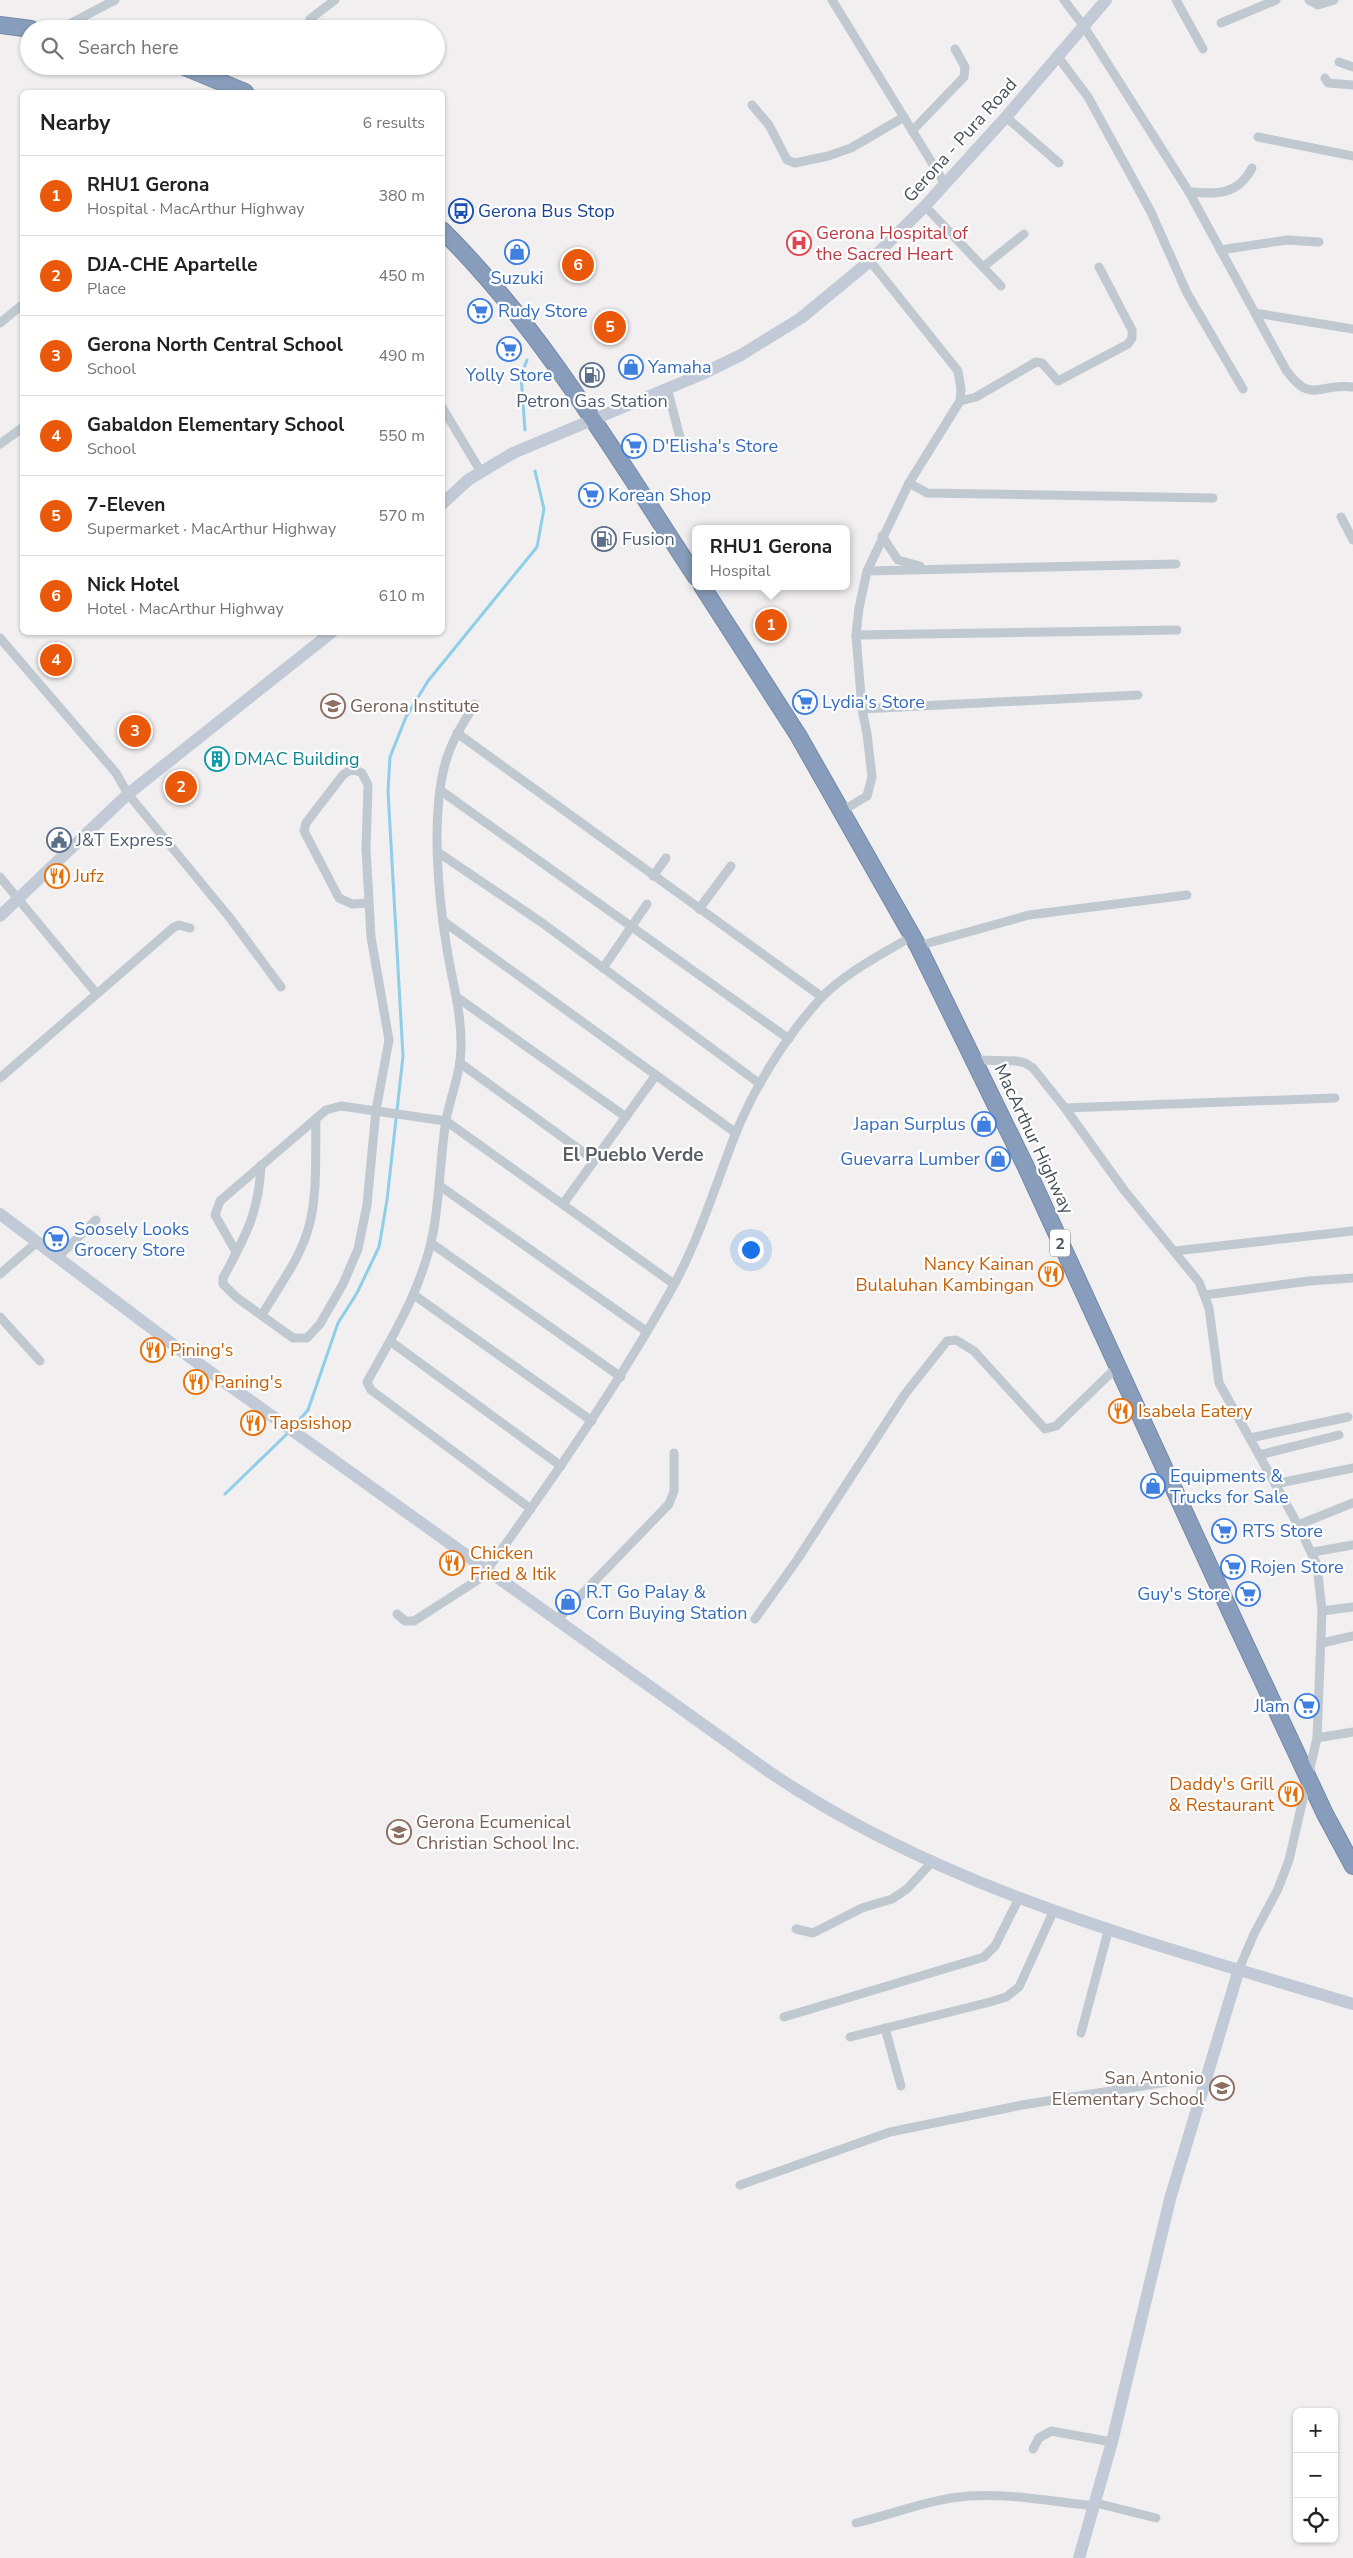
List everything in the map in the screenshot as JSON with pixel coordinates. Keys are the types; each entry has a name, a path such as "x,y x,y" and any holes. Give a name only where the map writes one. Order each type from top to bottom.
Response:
{"highway":[{"path":"0,25 20,28"},
{"path":"204,75 240,90"},
{"path":"445,233 461,248 542,344 692,571"},
{"name":"MacArthur Highway","path":"705,590 770,690 842,811 915,941 974,1060 1325,1814 1353,1866"}],"main road":[{"name":"Gerona - Pura Road","path":"445,501 455,490 481,472 542,439 593,421 741,355 781,333 870,261 925,206 1006,117 1106,0"},
{"path":"0,916 128,794 328,635"},
{"path":"0,1214 57,1258 557,1620 782,1780 844,1818 932,1862 1019,1898 1353,2004"},
{"path":"1079,2558 1112,2442 1170,2200 1239,1969"}],"street":[{"path":"77,20 115,0"},
{"path":"310,20 335,0"},
{"path":"832,0 945,184"},
{"path":"1064,0 1083,25 1189,192 1296,384 1310,391 1331,387 1353,387"},
{"path":"1176,0 1203,48"},
{"path":"1221,22 1276,0"},
{"path":"1309,0 1318,5 1334,0"},
{"path":"912,131 964,77 965,67 955,49"},
{"path":"1058,56 1092,105 1151,212 1187,292 1243,389"},
{"path":"1340,62 1353,67"},
{"path":"1324,78 1328,83 1353,85"},
{"path":"752,105 769,125 787,160 795,163 828,156 851,148 904,117"},
{"path":"1006,117 1059,163"},
{"path":"1258,137 1353,156"},
{"path":"1189,192 1212,194 1224,192 1236,187 1246,179 1252,168"},
{"path":"925,206 1001,286"},
{"path":"983,267 1024,234"},
{"path":"1220,250 1287,240 1319,242"},
{"path":"842,811 867,796 872,777 862,709 856,635 859,608 867,571 882,536 909,483 960,402 961,389 958,371 870,261"},
{"path":"960,402 976,397 1036,362 1042,363 1058,381 1128,344 1132,338 1132,330 1099,267"},
{"path":"0,323 20,307"},
{"path":"1255,313 1353,329"},
{"path":"666,388 682,445"},
{"path":"445,412 481,472"},
{"path":"0,444 20,429"},
{"path":"909,483 927,493 1213,498"},
{"path":"1341,516 1353,540"},
{"path":"882,536 898,560 931,568"},
{"path":"867,571 931,568 1176,564"},
{"path":"856,635 1177,630"},
{"path":"0,638 101,755 128,794 230,918 281,988"},
{"path":"862,709 1138,695"},
{"path":"475,704 457,733 445,764 440,790 439,853 443,921 458,998 461,1036 460,1064 446,1120 440,1186 431,1243 414,1295 367,1382 368,1387 531,1509"},
{"path":"457,733 822,997"},
{"path":"260,1165 254,1216 223,1278 223,1284 226,1289 293,1338 307,1338 320,1324 344,1284 358,1249 364,1221 376,1110 388,1036 373,955 368,902 366,849 368,785 362,773 354,770 346,772 342,776 306,823 304,831 339,898 348,904 368,902"},
{"path":"440,790 632,925 789,1039"},
{"path":"439,853 603,968 760,1084"},
{"path":"653,876 666,858"},
{"path":"699,909 731,866"},
{"path":"0,877 96,993"},
{"path":"397,1614 405,1621 414,1621 489,1571 621,1377 674,1284 705,1216 736,1133 760,1084 789,1039 822,997 835,985 915,941 1029,915 1186,895"},
{"path":"603,968 648,904"},
{"path":"443,921 736,1133"},
{"path":"0,1078 174,927 179,925 190,928"},
{"path":"458,998 626,1116"},
{"path":"974,1060 1025,1063 1032,1068 1065,1108 1124,1190 1194,1276 1205,1295 1219,1383 1313,1552 1319,1575 1322,1612 1317,1738 1289,1860 1278,1889 1254,1934 1239,1969"},
{"path":"460,1064 594,1160"},
{"path":"563,1204 656,1075"},
{"path":"1065,1108 1335,1098"},
{"path":"236,1252 216,1220 216,1208 220,1201 316,1118 326,1110 337,1106 446,1120 674,1284"},
{"path":"262,1315 302,1245 310,1226 313,1210 316,1118"},
{"path":"440,1186 646,1332"},
{"path":"57,1258 96,1220"},
{"path":"1175,1251 1353,1231"},
{"path":"0,1274 36,1242"},
{"path":"431,1243 621,1377"},
{"path":"1205,1295 1309,1281 1353,1278"},
{"path":"414,1295 592,1421"},
{"path":"0,1317 40,1361"},
{"path":"755,1618 797,1560 905,1394 947,1341 956,1340 974,1351 1045,1429 1056,1426 1117,1367"},
{"path":"390,1341 561,1466"},
{"path":"1250,1438 1348,1417"},
{"path":"1259,1455 1340,1435"},
{"path":"557,1620 669,1504 674,1491 674,1454"},
{"path":"1276,1484 1353,1468"},
{"path":"1298,1525 1353,1503"},
{"path":"1313,1552 1353,1545"},
{"path":"1322,1612 1353,1607"},
{"path":"1322,1643 1353,1636"},
{"path":"1317,1738 1353,1732"},
{"path":"796,1930 805,1933 813,1932 862,1908 892,1899 907,1889 932,1862"},
{"path":"784,2017 984,1957 995,1946 1019,1898"},
{"path":"850,2037 990,2002 1014,1993 1019,1987 1054,1910"},
{"path":"1081,2033 1109,1928"},
{"path":"885,2028 901,2086"},
{"path":"740,2185 890,2132 933,2122 1022,2105 1174,2081 1206,2079"},
{"path":"1033,2449 1039,2438 1051,2431 1112,2442"},
{"path":"856,2523 949,2499 968,2496 1015,2497 1095,2505 1156,2518"}],"waterway":[{"path":"525,430 521,375 527,360"},
{"path":"293,1427 308,1410 338,1323 357,1293 379,1247 387,1200 403,1056 388,791 390,757 406,717 428,681 537,547 544,509 535,471"},
{"path":"225,1494 289,1432"}],"place":[{"name":"Gerona Bus Stop","path":"461,211"},
{"name":"Gerona Hospital of the Sacred Heart","path":"799,243"},
{"name":"Suzuki","path":"517,252"},
{"name":"Nick Hotel","path":"578,265"},
{"name":"Rudy Store","path":"480,311"},
{"name":"7-Eleven","path":"610,327"},
{"name":"Yolly Store","path":"509,349"},
{"name":"Yamaha","path":"631,367"},
{"name":"Petron Gas Station","path":"592,375"},
{"name":"D'Elisha's Store","path":"634,446"},
{"name":"Korean Shop","path":"591,495"},
{"name":"Fusion","path":"604,539"},
{"name":"RHU1 Gerona","path":"771,625"},
{"name":"Gabaldon Elementary School","path":"56,660"},
{"name":"Lydia's Store","path":"805,702"},
{"name":"Gerona Institute","path":"333,706"},
{"name":"Gerona North Central School","path":"135,731"},
{"name":"DMAC Building","path":"217,759"},
{"name":"DJA-CHE Apartelle","path":"181,787"},
{"name":"J&T Express","path":"59,840"},
{"name":"Jufz","path":"57,876"},
{"name":"Japan Surplus","path":"984,1124"},
{"name":"Guevarra Lumber","path":"998,1159"},
{"name":"Soosely Looks Grocery Store","path":"56,1239"},
{"name":"Nancy Kainan Bulaluhan Kambingan","path":"1051,1274"},
{"name":"Pining's","path":"153,1350"},
{"name":"Paning's","path":"196,1382"},
{"name":"Isabela Eatery","path":"1121,1411"},
{"name":"Tapsishop","path":"253,1423"},
{"name":"Equipments & Trucks for Sale","path":"1153,1486"},
{"name":"RTS Store","path":"1224,1531"},
{"name":"Chicken Fried & Itik","path":"452,1563"},
{"name":"Rojen Store","path":"1233,1567"},
{"name":"Guy's Store","path":"1248,1594"},
{"name":"R.T Go Palay & Corn Buying Station","path":"568,1602"},
{"name":"Jlam","path":"1307,1706"},
{"name":"Daddy's Grill & Restaurant","path":"1291,1794"},
{"name":"Gerona Ecumenical Christian School Inc.","path":"399,1832"},
{"name":"San Antonio Elementary School","path":"1222,2088"}],"district":[{"name":"El Pueblo Verde","path":"633,1154"}]}
